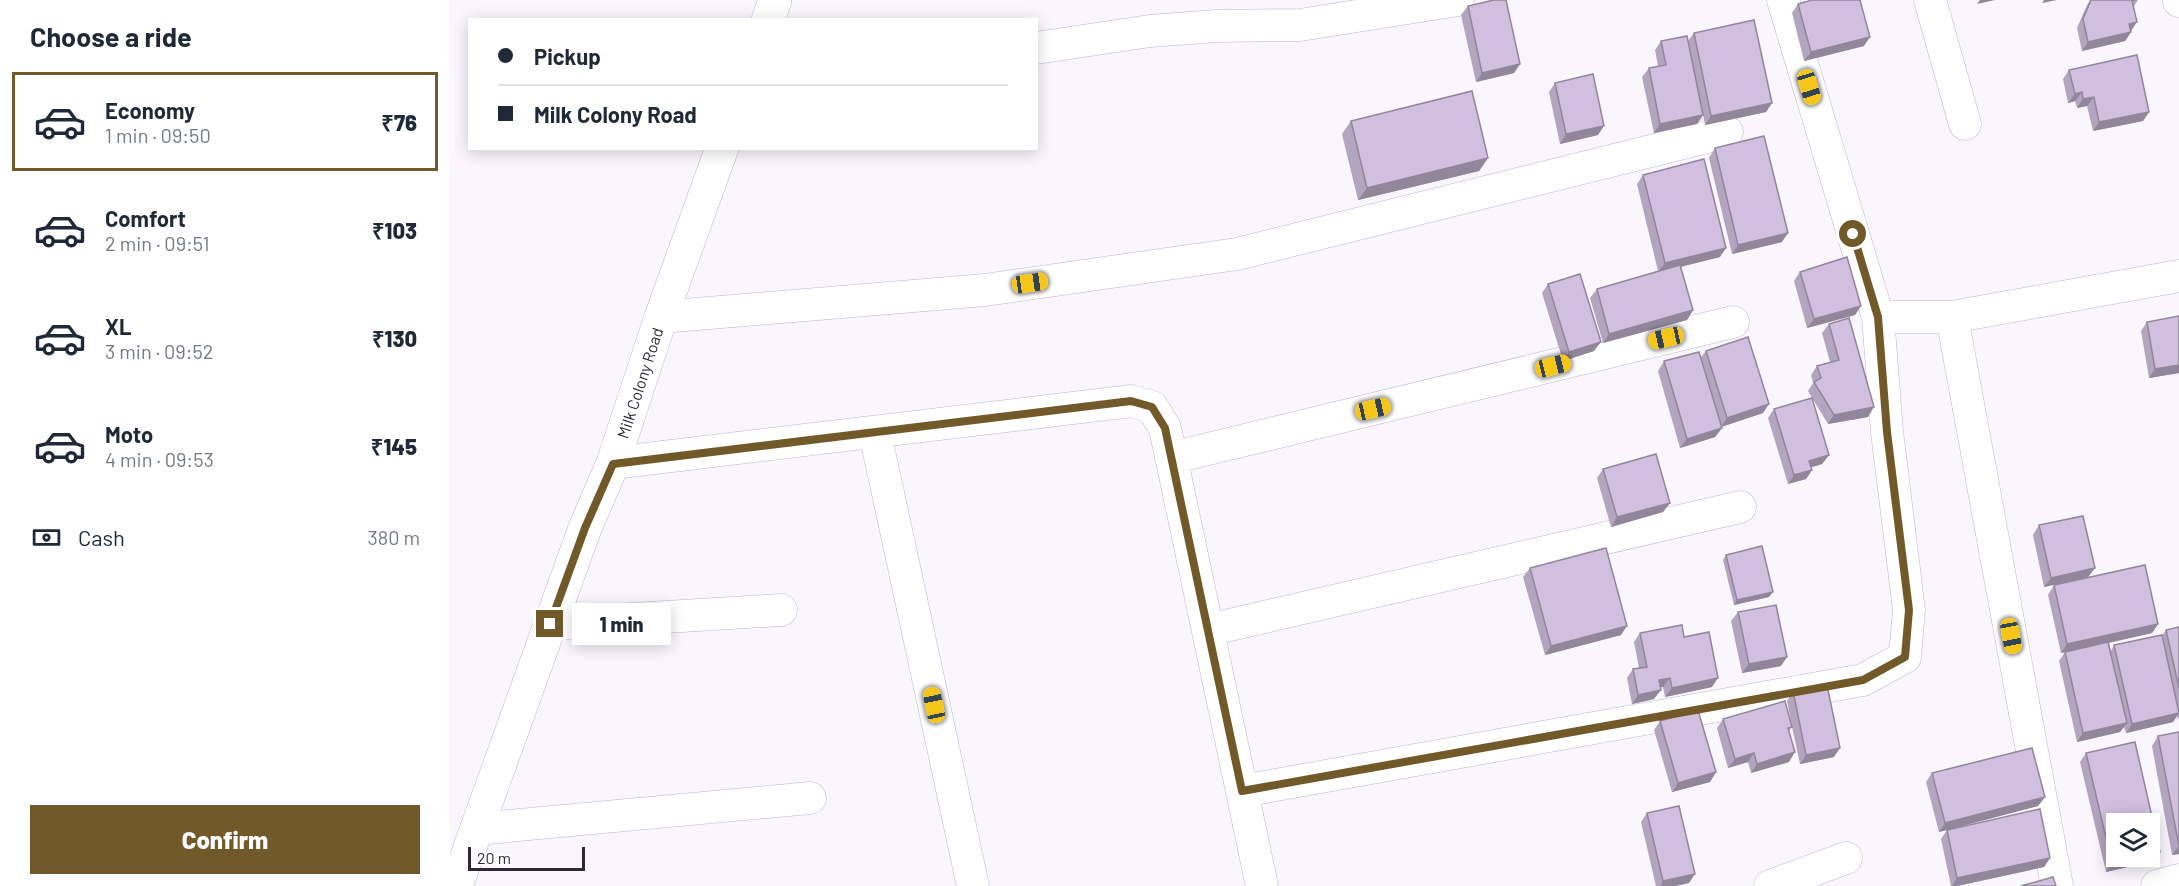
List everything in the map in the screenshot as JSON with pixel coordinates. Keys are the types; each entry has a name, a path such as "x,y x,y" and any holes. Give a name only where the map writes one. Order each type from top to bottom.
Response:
{"street":[{"path":"769,18 775,0"},
{"path":"1038,48 1150,31 1216,26 1300,26 1458,0"},
{"path":"1242,791 1863,680 1905,657 1909,610 1887,432 1878,317 1783,0"},
{"path":"1930,0 1965,124"},
{"path":"661,317 985,290 1237,254 1727,132"},
{"name":"Milk Colony Road","path":"456,886 585,528 613,464 661,317 721,150"},
{"path":"1878,317 1952,317 2179,276"},
{"path":"1952,317 2057,886"},
{"path":"1171,458 1733,322"},
{"path":"613,464 1131,401 1152,407 1165,428 1262,886"},
{"path":"875,432 973,886"},
{"path":"1208,630 1740,507"},
{"path":"550,624 781,610"},
{"path":"476,829 810,798"},
{"path":"1770,886 1846,858"},
{"path":"2157,886 2179,880"}],"building":[{"path":"1494,0 1506,0 1520,64 1482,73 1468,6"},
{"path":"1812,0 1860,0 1870,37 1811,52 1798,4"},
{"path":"2091,0 2135,0 2132,1 2137,22 2129,24 2131,32 2088,42 2083,19"},
{"path":"1754,20 1772,103 1711,116 1694,33"},
{"path":"1687,36 1703,115 1660,124 1649,68 1666,65 1661,41"},
{"path":"2137,55 2149,112 2099,122 2094,97 2083,99 2082,92 2075,94 2069,70"},
{"path":"1593,74 1604,126 1566,134 1555,83"},
{"path":"1472,91 1488,158 1367,188 1351,121"},
{"path":"1764,136 1788,233 1738,245 1715,148"},
{"path":"1704,159 1726,248 1665,263 1643,175"},
{"path":"1847,257 1861,306 1814,319 1800,272"},
{"path":"1680,265 1693,310 1609,334 1597,289"},
{"path":"1580,274 1601,342 1569,352 1548,284"},
{"path":"2179,316 2179,365 2155,369 2147,322"},
{"path":"1849,318 1874,407 1834,415 1814,382 1821,378 1817,366 1839,360 1829,324"},
{"path":"1748,337 1769,404 1727,418 1706,351"},
{"path":"1699,352 1722,428 1687,439 1664,361"},
{"path":"1812,398 1829,455 1809,461 1812,470 1794,475 1774,409"},
{"path":"1656,454 1670,503 1617,517 1603,469"},
{"path":"2083,516 2095,568 2051,578 2039,525"},
{"path":"1762,546 1773,592 1737,600 1726,555"},
{"path":"1606,548 1627,626 1551,646 1530,568"},
{"path":"2145,565 2158,624 2067,644 2054,585"},
{"path":"1776,605 1787,657 1749,664 1738,612"},
{"path":"1682,625 1684,637 1709,632 1718,678 1672,688 1670,678 1659,680 1661,690 1638,695 1633,669 1647,667 1640,633"},
{"path":"2179,627 2179,688 2166,630"},
{"path":"2162,635 2179,713 2132,724 2114,645"},
{"path":"2108,642 2127,723 2083,733 2065,652"},
{"path":"1827,685 1840,748 1806,755 1793,691"},
{"path":"1785,701 1792,727 1788,728 1795,752 1757,764 1754,753 1735,759 1723,719"},
{"path":"1698,710 1716,772 1678,783 1660,721"},
{"path":"2179,732 2179,846 2158,736"},
{"path":"2135,742 2151,813 2106,813 2106,838 2086,753"},
{"path":"2032,748 2045,797 1945,823 1932,773"},
{"path":"1679,806 1695,874 1663,881 1647,813"},
{"path":"2040,809 2050,858 1957,878 1947,830"},
{"path":"2053,877 2056,886 2021,886"}],"route":[{"path":"550,624 585,528 613,464 1131,401 1152,407 1165,428 1242,791 1863,680 1905,657 1909,610 1887,432 1878,317 1853,234"}]}
